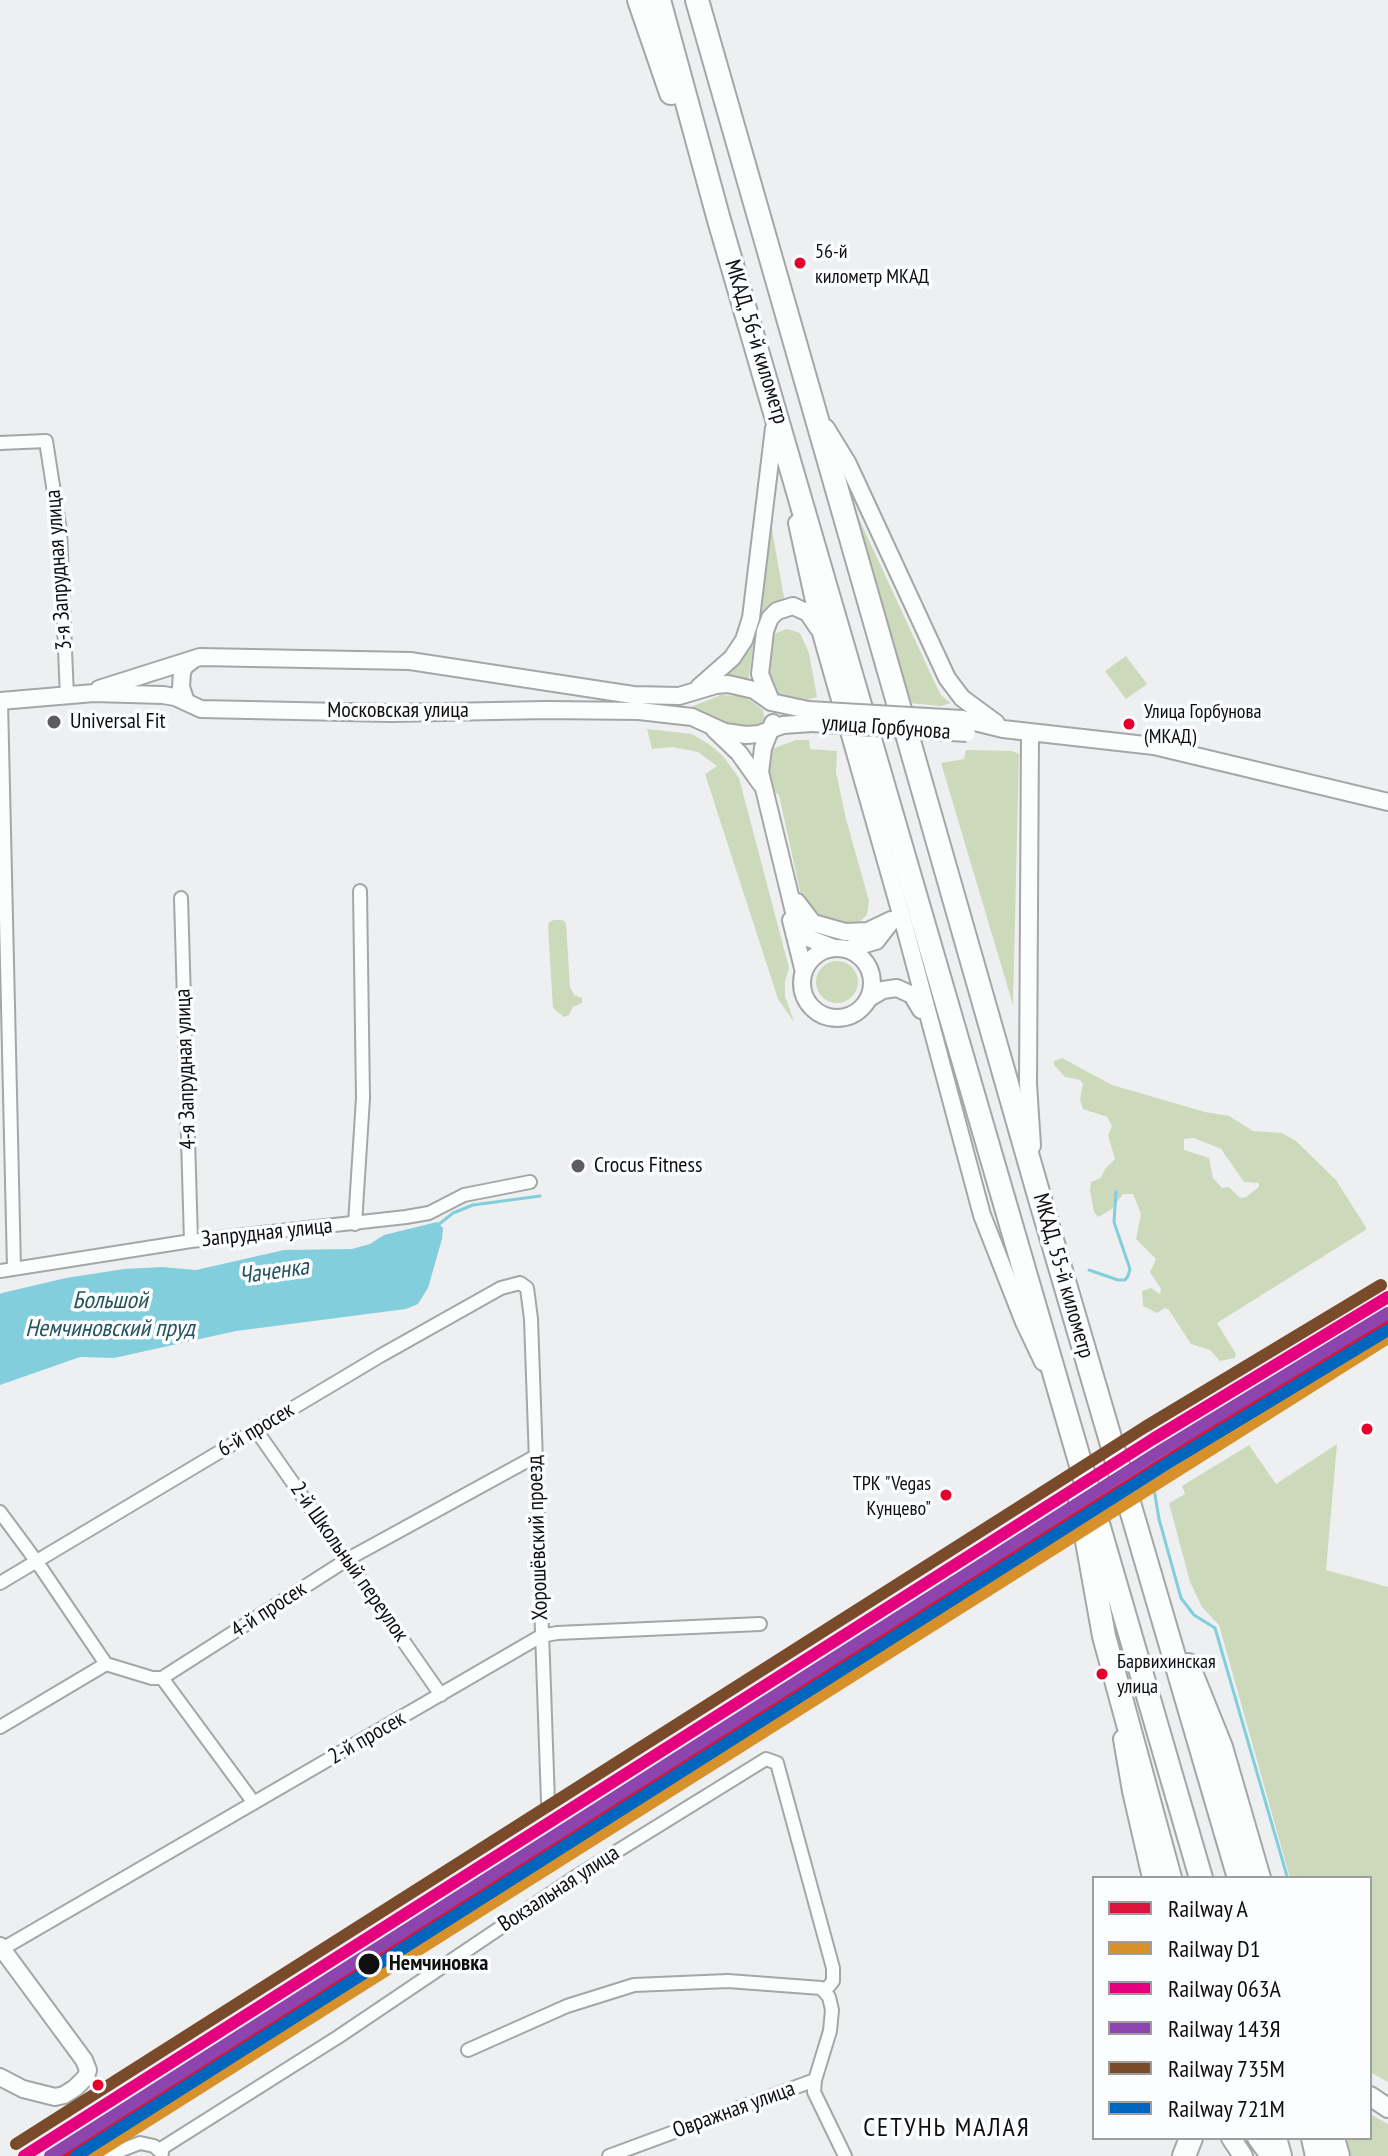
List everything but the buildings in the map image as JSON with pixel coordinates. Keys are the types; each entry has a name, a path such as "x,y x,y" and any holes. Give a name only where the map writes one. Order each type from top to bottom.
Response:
{"highway":[{"path":"639,0 685,134 719,220"},
{"name":"МКАД, 56-й километр","path":"659,0 719,220 855,684"},
{"name":"МКАД, 56-й километр","path":"697,0 891,674"},
{"path":"711,0 747,168"},
{"name":"МКАД, 55-й километр","path":"891,674 1040,1199 1238,1876"},
{"name":"МКАД, 55-й километр","path":"855,684 1200,1876"},
{"path":"1071,1429 1086,1543 1104,1636 1169,1876"},
{"path":"1158,1603 1198,1686 1221,1747 1258,1876"}],"main road":[{"path":"1119,1696 1132,1791 1152,1876"}],"street":[{"path":"770,389 821,633 982,1215 1024,1322 1063,1403"},
{"path":"813,407 848,464 947,678 962,698 971,720 1003,729"},
{"path":"683,715 681,702 732,658 744,640 751,618 775,422"},
{"name":"3-я Запрудная улица","path":"0,443 46,441 60,531 67,697"},
{"path":"821,633 802,608 785,607 770,618 765,631 760,674 775,712 761,761 762,786 794,912 803,933 816,942 860,956 868,966 872,986 868,999"},
{"path":"186,702 181,687 182,672 196,658"},
{"name":"Московская улица","path":"0,701 87,693 196,658 410,661 633,695 679,696 716,685 741,686 754,690 771,702"},
{"name":"Московская улица","path":"87,693 163,695 196,708 238,710 391,713 639,711 683,715 710,725"},
{"path":"0,701 14,1268"},
{"name":"улица Горбунова","path":"771,702 810,717"},
{"name":"улица Горбунова","path":"710,725 734,734 759,734 810,717 971,720 1003,729 1154,746 1388,802"},
{"path":"710,725 739,753 762,786"},
{"path":"1030,732 1028,1084 1040,1199"},
{"path":"804,972 815,956 876,941 889,927 889,870"},
{"path":"788,883 804,916 822,927 856,933 891,920"},
{"path":"788,883 788,911 804,972 802,986 806,999 820,1014 834,1018 847,1016 888,988 908,992 931,1031"},
{"path":"355,1224 364,1043 360,891"},
{"name":"4-я Запрудная улица","path":"181,898 191,1241"},
{"name":"Запрудная улица","path":"0,1271 191,1241 429,1213 464,1195 530,1182"},
{"name":"6-й просек","path":"0,1583 403,1343 514,1283"},
{"name":"Хорошёвский проезд","path":"514,1283 524,1285 528,1293 548,1802"},
{"name":"2-й Школьный переулок","path":"256,1430 441,1695"},
{"name":"4-й просек","path":"162,1678 348,1559 536,1456"},
{"path":"0,1512 106,1664 152,1678 162,1678 254,1803"},
{"name":"2-й просек","path":"1,1948 541,1636 760,1624"},
{"path":"0,1727 106,1664"},
{"name":"Вокзальная улица","path":"161,2153 577,1876 760,1761 772,1759 777,1763 833,1968 833,1981 825,1991"},
{"path":"0,2077 23,2089 55,2097 75,2088 86,2077 88,2070 84,2060 1,1948"},
{"path":"468,2050 567,2006 634,1985 728,1981 815,1987 825,1991 832,2010 830,2031 814,2092 845,2156"},
{"name":"Овражная улица","path":"609,2156 815,2080"},
{"path":"106,2156 140,2143 150,2144 161,2153"}],"green space":[{"path":"848,495 934,681 941,695 951,703 941,706 909,703"},
{"path":"769,513 785,603 763,613 756,625 748,683 717,681 741,653"},
{"path":"787,629 800,633 809,653 817,697 794,704 776,697 766,680 772,639 776,633"},
{"path":"1126,656 1147,684 1126,699 1105,671"},
{"path":"721,695 750,700 763,710 765,721 757,728 739,730 686,712"},
{"path":"647,729 692,734 723,756 739,778 789,968 785,996 794,1022 778,999 705,774 717,766 698,752 673,747 652,749"},
{"path":"796,740 809,740 810,749 837,751 836,772 846,819 869,901 867,915 856,925 834,924 812,918 803,905 779,795 770,789 768,758 772,749"},
{"path":"966,750 1012,751 1019,754 1013,1005 941,763 964,759"},
{"path":"549,922 566,923 570,987 574,995 582,998 582,1003 564,1017 553,1008 548,927"},
{"path":"837,961 852,967 858,982 852,997 837,1003 822,997 816,982 822,967"},
{"path":"1062,1058 1112,1085 1229,1116 1253,1131 1282,1133 1296,1141 1336,1180 1367,1229 1217,1323 1236,1354 1235,1358 1220,1361 1210,1350 1191,1344 1169,1310 1165,1308 1157,1313 1143,1306 1142,1291 1151,1288 1160,1294 1161,1289 1150,1272 1156,1259 1136,1239 1141,1214 1133,1194 1123,1194 1112,1209 1098,1217 1090,1191 1091,1182 1101,1178 1115,1159 1108,1135 1112,1126 1107,1117 1083,1109 1080,1100 1083,1084 1080,1080 1065,1077 1054,1061","holes":["1194,1138 1221,1149 1244,1182 1259,1183 1259,1187 1246,1197 1240,1198 1229,1187 1222,1188 1213,1178 1209,1158 1184,1150 1184,1139"]},
{"path":"1337,1444 1326,1570 1388,1587 1388,2082 1372,2073 1372,1876 1289,1876 1219,1625 1202,1607 1190,1582 1169,1503 1185,1494 1182,1486 1249,1445 1276,1484"},
{"path":"1372,2115 1388,2124 1388,2156 1341,2156 1337,2140 1372,2140"}],"water":[{"name":"Большой Немчиновский пруд","path":"437,1222 443,1228 442,1239 428,1288 418,1304 406,1309 236,1331 114,1358 80,1357 0,1385 2,1293 124,1269 162,1267 196,1270 284,1250 352,1249 370,1244 384,1235"}],"waterway":[{"path":"1089,1270 1118,1280 1125,1280 1128,1276 1130,1269 1114,1222 1116,1192"},
{"name":"Чаченка","path":"438,1225 453,1213 473,1205 540,1196"},
{"path":"1154,1489 1181,1598 1194,1615 1215,1628 1287,1876"}],"rail line":[{"name":"735М","path":"16,2144 1145,1427 1381,1285"},
{"name":"063А","path":"24,2156 1153,1439 1388,1297"},
{"name":"143Я","path":"50,2156 1160,1451 1388,1313"},
{"name":"A","path":"66,2156 1388,1321"},
{"name":"721М","path":"76,2156 1168,1463 1388,1330"},
{"name":"D1","path":"92,2156 1388,1338"}],"place":[{"name":"56-й километр МКАД","path":"800,263"},
{"name":"Universal Fit","path":"54,722"},
{"name":"Улица Горбунова (МКАД)","path":"1129,724"},
{"name":"Crocus Fitness","path":"578,1166"},
{"name":"ТРК \"Vegas Кунцево\"","path":"946,1495"},
{"name":"Барвихинская улица","path":"1102,1674"},
{"name":"Немчиновка","path":"369,1964"}],"district":[{"name":"СЕТУНЬ МАЛАЯ","path":"947,2129"}]}
